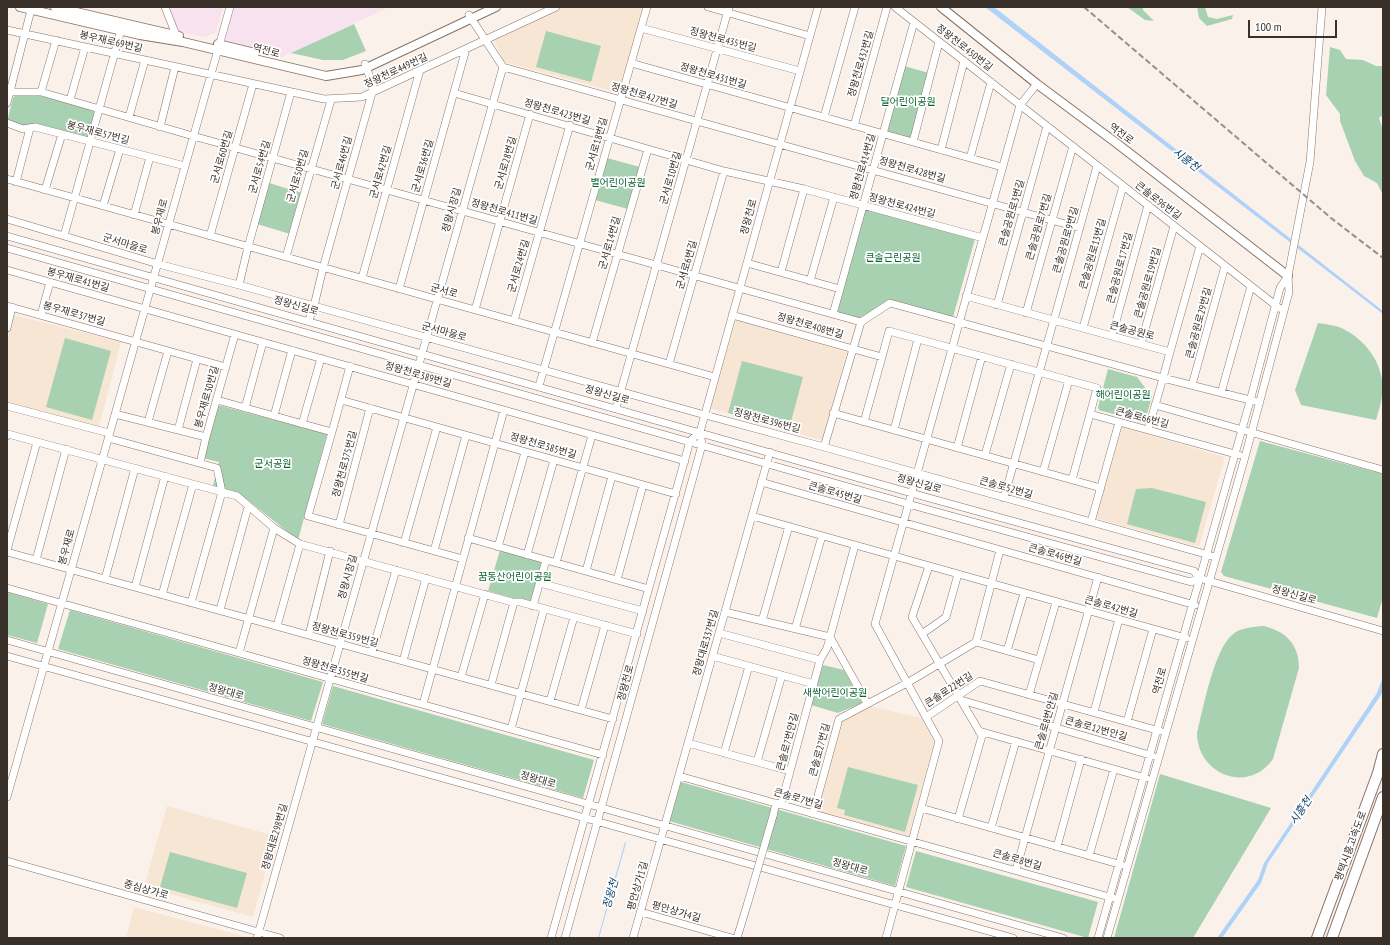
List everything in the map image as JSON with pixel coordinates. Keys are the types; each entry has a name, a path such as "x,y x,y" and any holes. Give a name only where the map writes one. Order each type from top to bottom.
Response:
{"highway":[{"name":"평택시흥고속도로","path":"1317,938 1378,773 1383,754"},
{"name":"평택시흥고속도로","path":"1332,938 1383,797"}],"main road":[{"name":"역전로","path":"20,7 121,30 218,47"},
{"name":"역전로","path":"55,7 313,69 343,70 366,66 470,17 496,7"},
{"name":"역전로","path":"470,17 486,7"},
{"name":"역전로","path":"941,7 1037,84 1115,142 1288,276"}],"street":[{"path":"164,7 176,35"},
{"name":"봉우재로","path":"7,797 230,7"},
{"name":"정왕천로449번길","path":"210,75 330,100 354,98 372,93 556,7"},
{"name":"군서로18번길","path":"554,332 647,7"},
{"path":"708,7 728,10 810,36"},
{"name":"정왕천로","path":"565,938 702,445 700,432 818,7"},
{"name":"정왕천로432번길","path":"824,117 855,7"},
{"name":"정왕천로432번길","path":"854,126 887,7"},
{"name":"정왕천로450번길","path":"895,7 1020,105"},
{"path":"7,103 31,10"},
{"name":"군서로10번길","path":"632,354 728,10"},
{"path":"1288,276 1310,162 1321,10"},
{"path":"470,17 503,67"},
{"name":"정왕천로414번길","path":"832,314 914,22"},
{"name":"정왕천로435번길","path":"641,28 800,71"},
{"name":"봉우재로69번길","path":"7,30 210,75"},
{"path":"64,236 121,30"},
{"path":"41,92 56,40"},
{"path":"913,142 939,42"},
{"path":"70,100 86,47"},
{"name":"군서로36번길","path":"399,289 466,49"},
{"path":"129,117 145,60"},
{"path":"941,150 964,61"},
{"name":"정왕천로431번길","path":"631,63 790,108"},
{"name":"군서로46번길","path":"323,268 372,93 373,86 366,66"},
{"path":"160,127 175,67"},
{"name":"정왕천로427번길","path":"503,67 780,144"},
{"name":"정왕시장길","path":"312,741 362,560 371,534 503,67"},
{"name":"군서로42번길","path":"362,278 420,70"},
{"path":"970,158 991,82"},
{"name":"군서로60번길","path":"210,236 253,84"},
{"path":"886,938 939,742 875,624 1020,105 1037,84"},
{"name":"정왕천로411번길","path":"9,92 41,92 160,127 861,322"},
{"name":"군서로54번길","path":"248,247 291,92"},
{"name":"정왕천로423번길","path":"454,94 570,125 724,171 769,182"},
{"name":"군서로50번길","path":"286,257 330,100"},
{"name":"큰솔로96번길","path":"1020,105 1284,312"},
{"path":"790,108 1002,168"},
{"name":"군서로28번길","path":"475,310 530,114"},
{"name":"봉우재로57번길","path":"7,124 23,129 35,127 185,166"},
{"name":"군서로24번길","path":"514,321 570,125"},
{"name":"큰솔공원로3번길","path":"997,305 1047,126"},
{"path":"16,182 30,128"},
{"path":"45,190 62,134"},
{"name":"정왕천로428번길","path":"780,144 1080,228"},
{"name":"큰솔공원로7번길","path":"1026,312 1073,146"},
{"path":"103,206 120,149"},
{"name":"군서로14번길","path":"592,343 648,149"},
{"path":"134,215 150,157"},
{"name":"큰솔공원로9번길","path":"1004,498 1097,166"},
{"name":"군서로6번길","path":"669,364 724,171"},
{"name":"군서로","path":"7,179 715,377"},
{"name":"정왕천로424번길","path":"769,182 804,189 983,238"},
{"name":"큰솔공원로13번길","path":"1083,328 1123,186"},
{"path":"781,272 804,189"},
{"name":"정왕천로414번길","path":"810,281 834,197"},
{"name":"큰솔공원로17번길","path":"1112,336 1148,205"},
{"name":"군서마을로","path":"7,219 158,264 239,285 705,416"},
{"name":"큰솔공원로19번길","path":"1141,344 1174,226"},
{"name":"정왕신길로","path":"7,236 422,352 911,493 1194,571 1199,578 1383,631"},
{"path":"1148,430 1200,246"},
{"path":"239,285 248,247"},
{"name":"정왕신길로","path":"7,248 150,287 702,445 1191,582 1199,578"},
{"path":"747,263 840,289"},
{"name":"큰솔공원로29번길","path":"1192,385 1225,266"},
{"path":"309,320 323,268"},
{"name":"봉우재로41번길","path":"7,270 144,308"},
{"name":"역전로","path":"1098,938 1182,637 1242,430 1280,288 1288,276"},
{"name":"역전로","path":"1106,938 1164,732 1260,403 1289,292 1288,276"},
{"path":"41,315 50,282"},
{"path":"1221,393 1251,286"},
{"name":"큰솔공원로","path":"966,296 1170,352"},
{"path":"824,446 861,322 890,303 1162,378 1260,403"},
{"path":"7,328 10,306"},
{"name":"봉우재로37번길","path":"10,306 226,367"},
{"name":"정왕천로389번길","path":"144,308 685,461"},
{"name":"정왕천로408번길","path":"732,315 882,357"},
{"path":"864,422 889,331 1069,380 1097,388 1072,480"},
{"path":"539,386 554,332"},
{"name":"봉우재로30번길","path":"115,414 206,437 235,334"},
{"path":"894,430 918,339"},
{"path":"245,408 263,342"},
{"path":"274,416 292,350"},
{"path":"148,422 168,351"},
{"path":"616,408 632,354"},
{"path":"957,448 982,356"},
{"path":"302,424 321,358"},
{"name":"봉우재로30번길","path":"178,430 197,359"},
{"path":"985,456 1011,364"},
{"path":"350,366 308,516 463,559"},
{"path":"1043,472 1069,380"},
{"path":"217,400 332,432"},
{"path":"341,400 404,418"},
{"path":"1155,405 1383,470"},
{"path":"7,406 218,468 222,492 191,603"},
{"name":"정왕천로375번길","path":"339,525 370,408"},
{"path":"422,704 504,410"},
{"path":"833,413 1101,488"},
{"name":"큰솔로66번길","path":"1090,414 1245,457"},
{"name":"정왕천로396번길","path":"705,416 824,446 916,473"},
{"name":"정왕천로385번길","path":"404,418 676,494"},
{"path":"1091,522 1119,422"},
{"path":"404,543 437,427"},
{"path":"690,441 700,432"},
{"path":"7,436 8,434 237,496 274,528 300,544 637,634"},
{"path":"434,551 466,435"},
{"path":"556,563 592,435"},
{"path":"200,463 206,437"},
{"name":"정왕천로","path":"551,938 690,441"},
{"path":"7,551 37,442"},
{"path":"36,560 66,450"},
{"path":"498,547 525,452"},
{"name":"정왕대로337번길","path":"661,839 770,452"},
{"path":"527,555 554,460"},
{"path":"105,579 135,468"},
{"name":"큰솔로52번길","path":"916,473 1216,557"},
{"path":"134,587 165,476"},
{"path":"586,571 612,476"},
{"name":"큰솔로45번길","path":"761,482 903,522"},
{"path":"162,595 193,484"},
{"path":"617,580 643,485"},
{"path":"220,610 248,507"},
{"name":"큰솔로42번길","path":"752,516 1192,640"},
{"name":"큰솔로46번길","path":"903,522 1201,606"},
{"path":"762,620 789,526"},
{"path":"239,653 274,528"},
{"path":"795,629 822,536"},
{"path":"468,538 649,589"},
{"path":"277,626 300,544"},
{"name":"큰솔로7번안길","path":"738,938 773,816 790,771 820,660 830,637 855,545"},
{"path":"1000,550 976,642 1039,660"},
{"name":"정왕천로359번길","path":"7,551 71,570 613,719"},
{"path":"309,635 330,551"},
{"path":"533,606 546,560"},
{"path":"929,566 912,617 982,736 958,819"},
{"path":"372,652 396,570"},
{"path":"922,634 946,617 958,574"},
{"name":"큰솔로8번안길","path":"1016,870 1098,577"},
{"path":"403,661 426,578"},
{"path":"540,583 643,611"},
{"name":"정왕천로355번길","path":"7,588 603,755"},
{"path":"1007,651 1024,593"},
{"path":"461,677 485,594"},
{"path":"490,685 514,602"},
{"path":"1029,694 1056,602"},
{"path":"511,729 544,609"},
{"path":"725,612 830,637 867,703"},
{"path":"550,701 574,617"},
{"path":"1094,712 1119,620"},
{"path":"582,710 605,625"},
{"path":"1127,722 1153,629"},
{"path":"719,633 820,660"},
{"name":"정왕대로","path":"7,640 1063,938"},
{"name":"큰솔로27번길","path":"813,814 839,719 907,683 976,642"},
{"path":"7,656 1013,938"},
{"path":"712,656 814,684"},
{"path":"724,753 749,666"},
{"path":"757,762 782,675"},
{"name":"큰솔로22번길","path":"926,717 960,698 980,681 1164,732"},
{"name":"큰솔로12번안길","path":"960,698 1157,757"},
{"path":"979,731 1151,779"},
{"name":"정왕대로298번길","path":"258,935 312,741"},
{"path":"991,828 1016,741"},
{"path":"688,743 790,771"},
{"path":"1057,847 1081,759"},
{"path":"1089,856 1114,769"},
{"name":"큰솔로7번길","path":"679,776 912,841"},
{"path":"921,808 1126,866"},
{"name":"평안상가1길","path":"633,938 661,839"},
{"name":"큰솔로8번길","path":"912,841 1118,899"},
{"name":"중심상가로","path":"7,861 258,935 280,938"},
{"name":"평안상가4길","path":"641,912 705,934 732,938"}],"shaded area":[{"path":"168,7 223,7 216,32 205,37 179,32"},
{"path":"234,7 389,7 282,57 224,44"},
{"path":"563,7 643,7 619,93 504,62 494,40"},
{"path":"14,315 121,342 99,427 7,403 7,342"},
{"path":"736,320 847,352 822,440 710,408"},
{"path":"1122,427 1225,457 1199,547 1096,518"},
{"path":"869,706 921,718 934,742 909,836 817,811 841,723"},
{"path":"167,806 275,836 253,917 144,887"},
{"path":"134,907 247,937 126,938"}],"green space":[{"path":"1127,7 1143,7 1143,10 1154,21 1145,20"},
{"path":"1197,7 1205,7 1208,17 1217,19 1233,15 1232,19 1207,26 1199,18"},
{"path":"354,24 366,51 343,60 323,60 291,53"},
{"path":"546,31 601,46 591,82 536,67"},
{"path":"1330,47 1340,50 1346,59 1363,60 1376,66 1383,66 1383,115 1379,118 1383,130 1383,195 1377,183 1364,176 1355,161 1340,121 1340,114 1326,95"},
{"name":"달어린이공원","path":"904,66 929,73 911,138 908,139 886,131"},
{"path":"15,96 41,96 92,109 96,114 89,135 86,138 36,124 23,128 8,122 13,98"},
{"name":"별어린이공원","path":"607,158 640,167 628,209 595,200"},
{"path":"269,183 302,193 290,234 257,224"},
{"name":"큰솔근린공원","path":"864,208 975,239 953,317 890,300 858,319 835,313"},
{"path":"1318,323 1337,326 1347,331 1368,348 1373,355 1382,380 1381,400 1376,420 1301,405 1295,390"},
{"path":"65,338 111,351 92,420 46,407"},
{"path":"742,361 803,377 789,429 728,413"},
{"name":"해어린이공원","path":"1108,369 1137,377 1152,397 1145,420 1142,422 1099,410 1098,407"},
{"name":"군서공원","path":"218,405 327,434 298,540 239,493 213,486 219,462 198,457"},
{"path":"1260,441 1383,474 1383,597 1377,618 1224,576 1221,572"},
{"path":"1152,488 1206,502 1195,543 1127,524 1136,489"},
{"name":"꿈동산어린이공원","path":"500,550 542,562 530,603 488,591"},
{"path":"7,592 48,604 37,643 7,635"},
{"path":"70,610 323,682 311,721 58,649"},
{"path":"1264,626 1279,632 1290,641 1297,653 1299,668 1273,759 1263,770 1251,776 1238,777 1226,775 1214,769 1205,759 1199,747 1197,733 1206,695 1220,653 1232,635 1239,630"},
{"name":"새싹어린이공원","path":"823,665 844,670 862,703 838,713 811,705"},
{"path":"333,686 594,760 583,798 322,724"},
{"path":"848,767 918,785 905,832 844,815 845,810 837,808"},
{"path":"1160,774 1271,808 1193,938 1114,938"},
{"path":"681,782 906,846 895,886 669,821"},
{"path":"916,851 1098,902 1088,938 906,887"},
{"path":"170,852 247,873 237,908 160,887"}],"water":[{"name":"시흥천","path":"985,7 994,7 1383,311 1383,314"},
{"name":"시흥천","path":"1383,677 1383,689 1381,695 1268,863 1261,883 1222,938 1217,938 1258,880 1264,863 1377,693"},
{"name":"정왕천","path":"625,842 626,843 598,938"}],"railway":[{"path":"1084,7 1331,218 1383,258"}]}
